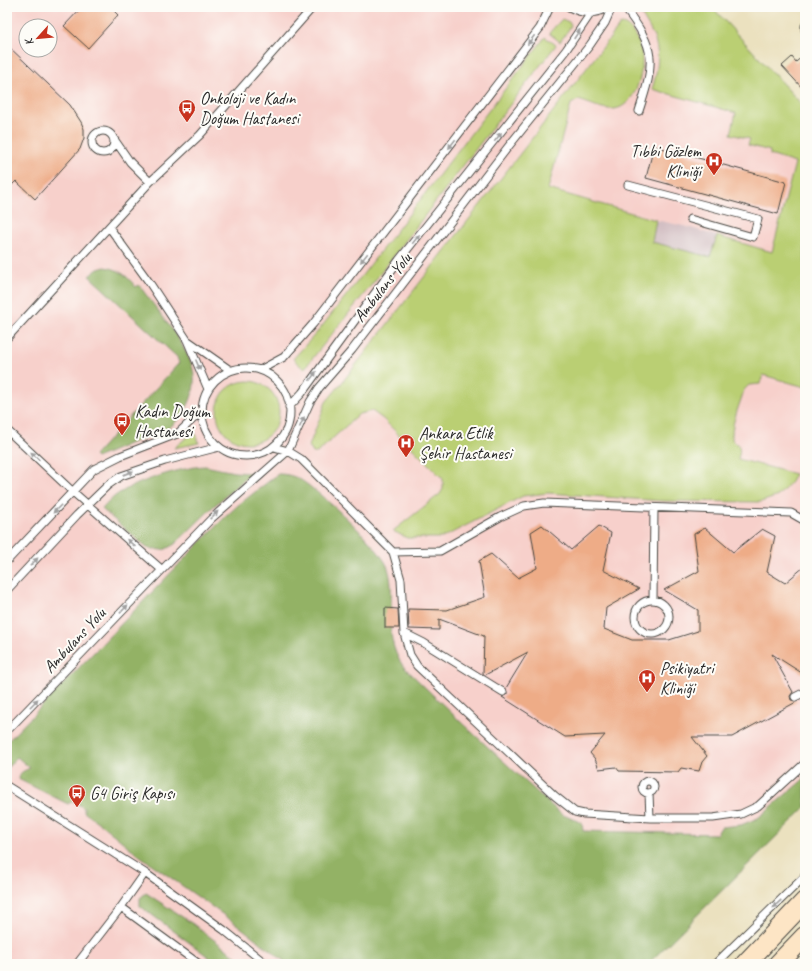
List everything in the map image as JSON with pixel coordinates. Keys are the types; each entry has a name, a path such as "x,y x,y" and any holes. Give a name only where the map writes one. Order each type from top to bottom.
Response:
{"main road":[{"path":"745,964 805,901"},
{"path":"778,964 805,936"}],"lane":[{"path":"7,338 150,182 200,135 313,7"},
{"path":"260,370 284,357 299,342 540,28 550,7"},
{"path":"569,7 577,11 590,13 609,7"},
{"name":"Ambulans Yolu","path":"7,731 161,569 226,504 288,451 310,402 319,388 352,350 508,147 590,45 605,23 612,7"},
{"path":"624,7 642,32 650,50 650,72 639,111"},
{"path":"289,407 302,393 398,260 566,50 590,13"},
{"path":"114,139 130,162 150,182"},
{"path":"628,185 758,219 753,237 690,219"},
{"path":"109,227 149,282 187,340 208,389"},
{"path":"187,340 230,370"},
{"path":"245,368 260,370 273,377 283,388 289,407 290,416 286,430 274,447 254,456 240,456 226,452 219,447 206,432 202,411 208,389 218,378 230,370 245,368"},
{"path":"7,561 94,469 120,456 177,434 202,411"},
{"path":"7,430 87,505 161,569"},
{"path":"7,590 87,505 121,476 165,461 219,447"},
{"path":"274,447 288,451 301,459 393,552 401,580 404,633 410,655 418,666 575,812 584,814 650,818 713,818 741,814 758,806 805,763"},
{"path":"393,552 440,551 524,506 544,503 791,513 805,521"},
{"path":"653,600 654,508"},
{"path":"653,600 664,605 667,610 669,620 664,630 660,633 649,634 644,632 637,625 636,613 642,604 653,600"},
{"path":"404,633 424,643 503,692"},
{"path":"795,697 805,692"},
{"path":"7,786 145,873 224,930 266,964"},
{"path":"649,793 650,818"},
{"path":"77,964 145,873"},
{"path":"714,964 805,876"},
{"path":"121,907 199,964"}],"shaded area":[{"name":"Ankara Etlik Şehir Hastanesi","path":"7,7 712,7 805,108 805,808 648,964 7,964"},
{"path":"656,220 688,227 717,236 710,258 651,242"}],"green space":[{"path":"640,7 712,7 805,108 805,387 763,375 760,384 749,385 744,390 732,430 732,439 739,448 738,459 795,474 791,482 778,496 761,502 663,501 548,493 523,496 442,538 407,538 393,531 440,494 443,489 443,479 383,419 372,411 359,414 317,453 313,453 309,446 326,402 621,24 629,27 632,31 638,41 642,55 640,79 637,88 628,102 621,107 614,109 600,107 578,100 571,104 548,189 656,220 652,242 710,257 717,236 772,252 795,163 770,155 770,151 748,145 750,139 731,134 736,113 652,89 658,61 657,47"},
{"path":"562,19 569,22 571,26 560,42 549,33"},
{"path":"545,37 556,45 373,283 304,369 293,359 319,330 364,273"},
{"path":"105,267 115,269 123,274 136,287 139,285 181,343 191,363 194,373 194,383 190,402 179,419 172,425 162,432 96,458 94,456 179,363 177,357 89,276 98,269"},
{"path":"248,381 260,384 270,390 276,400 279,412 276,424 270,434 260,440 248,443 236,440 226,434 220,424 217,412 220,400 226,390 236,384"},
{"path":"192,433 196,434 199,443 174,448"},
{"path":"205,466 234,472 252,473 214,506 175,544 166,549 161,550 147,548 102,509 115,496 134,486 171,472"},
{"path":"278,474 296,477 310,487 363,534 383,559 388,568 391,581 392,641 403,666 464,725 561,814 582,823 583,831 717,834 721,827 741,825 758,818 805,778 805,808 648,964 288,964 235,923 140,856 84,812 84,808 73,801 68,804 18,779 21,773 30,768 17,757 7,768 7,742 218,524 237,506"},
{"path":"146,893 193,924 246,964 218,964 140,906 140,898"}],"building":[{"path":"82,7 110,7 118,15 88,48 64,26"},
{"path":"7,45 18,55 18,58 21,58 70,105 84,129 84,138 80,149 35,199 16,181 7,190"},
{"path":"805,54 805,91 782,66 792,57 796,62"},
{"path":"654,146 786,182 778,214 646,178"},
{"path":"542,525 571,550 599,526 611,533 603,570 639,589 606,608 604,629 632,640 669,640 698,631 698,610 664,590 699,571 694,534 705,528 733,552 762,529 775,536 767,572 785,583 805,566 805,675 772,654 793,692 790,696 791,700 798,701 732,737 692,737 707,756 702,762 699,771 681,768 678,772 619,771 616,767 599,769 595,759 590,753 605,735 565,737 502,697 507,694 506,688 528,652 485,675 483,674 484,636 439,619 439,630 409,629 408,609 447,610 485,597 479,561 491,554 518,578 537,568 531,532"},
{"path":"385,608 398,609 399,628 385,628"}],"place":[{"name":"Onkoloji ve Kadın Doğum Hastanesi","path":"187,123"},
{"name":"Tıbbi Gözlem Kliniği","path":"714,176"},
{"name":"Kadın Doğum Hastanesi","path":"122,436"},
{"name":"Ankara Etlik Şehir Hastanesi","path":"406,458"},
{"name":"Psikiyatri Kliniği","path":"647,693"},
{"name":"G4 Giriş Kapısı","path":"77,808"}]}
